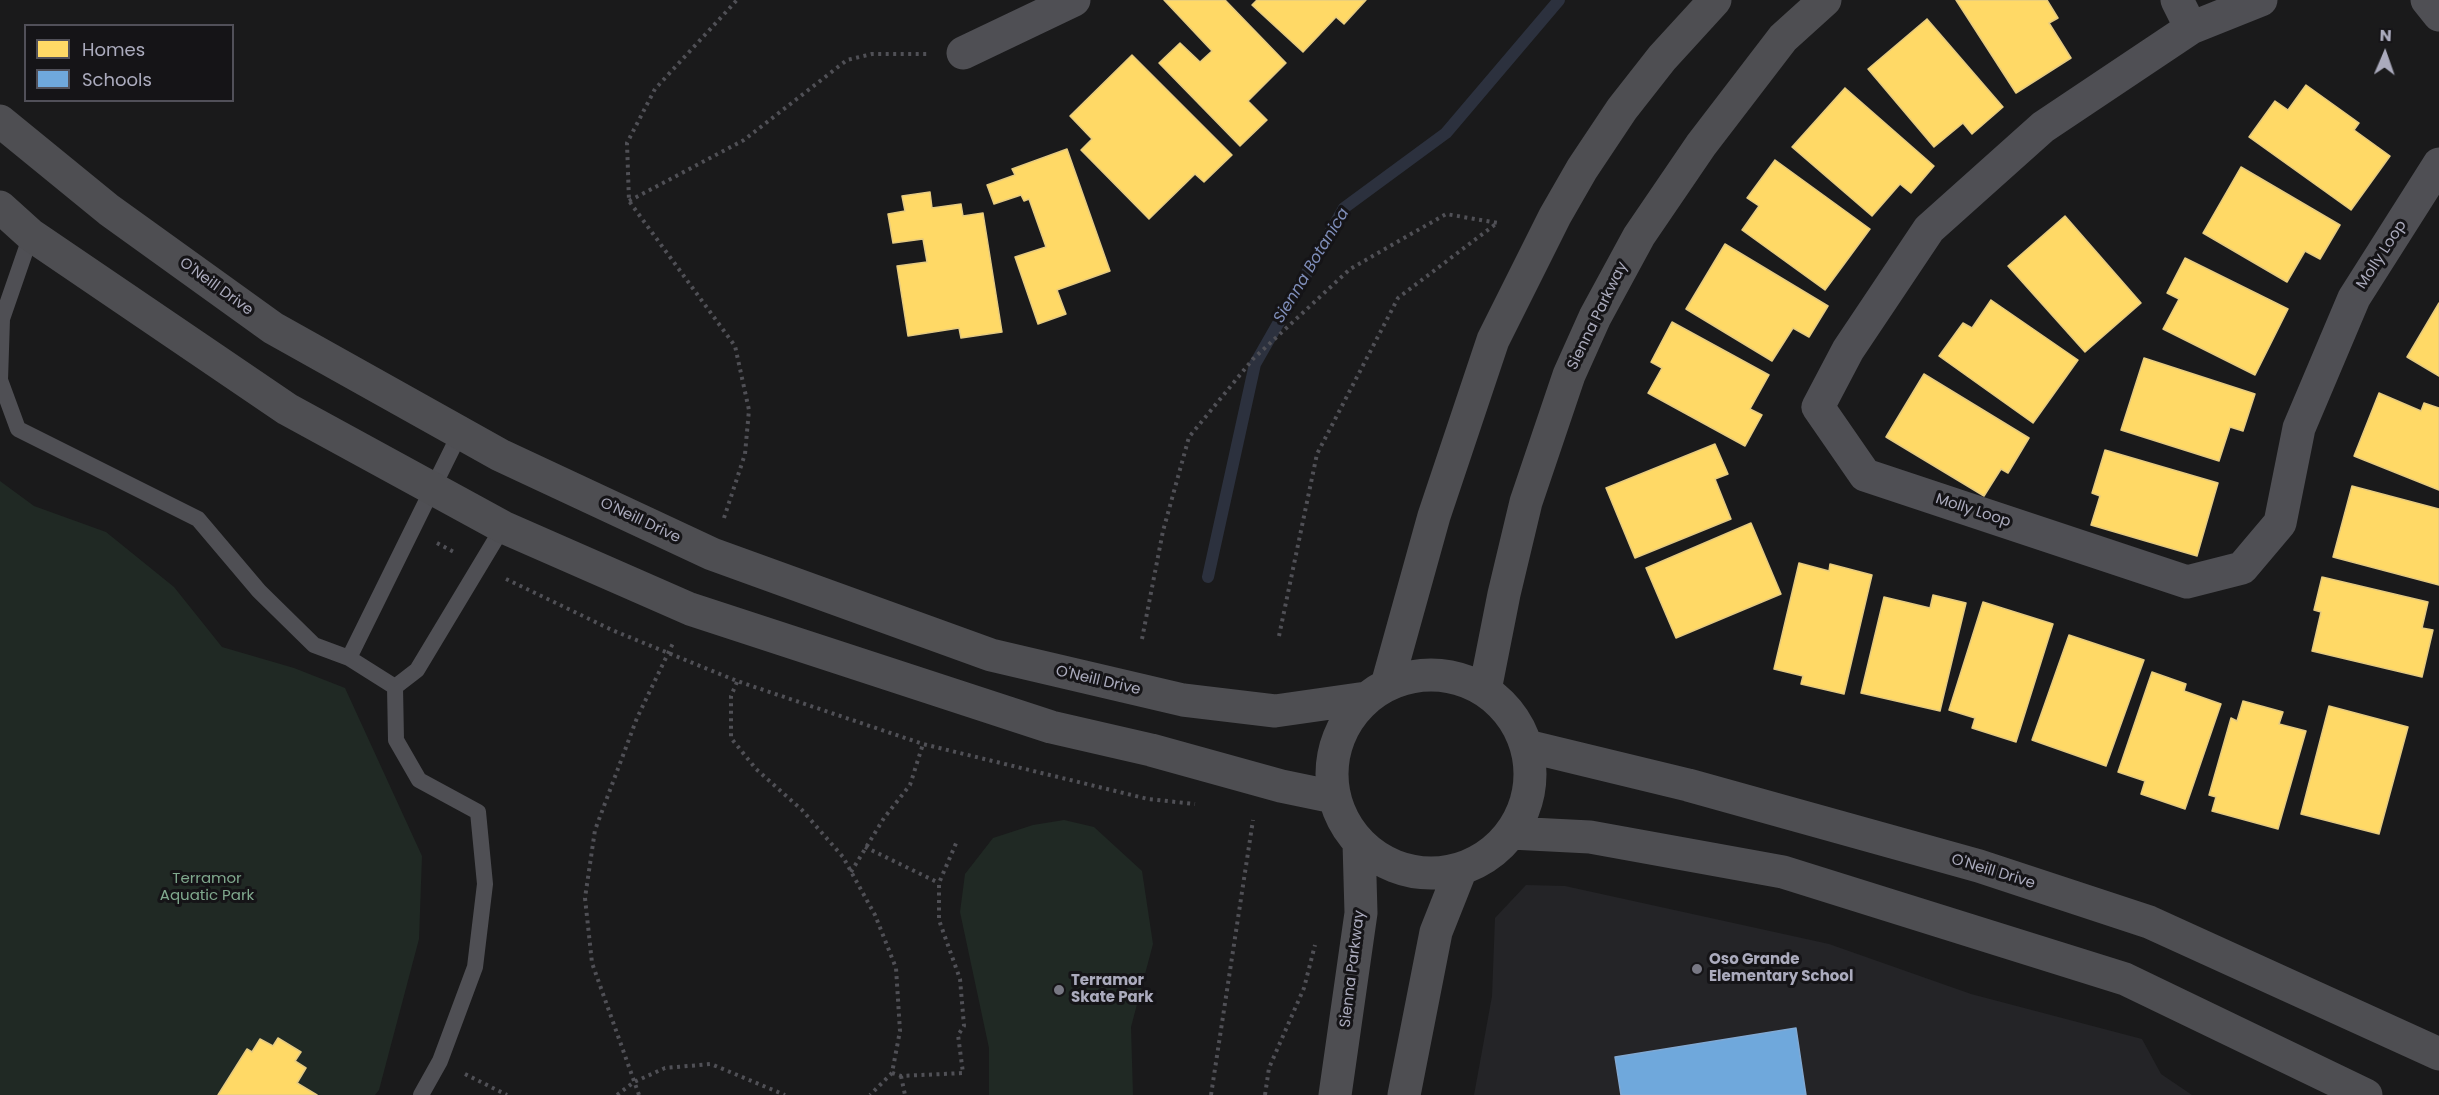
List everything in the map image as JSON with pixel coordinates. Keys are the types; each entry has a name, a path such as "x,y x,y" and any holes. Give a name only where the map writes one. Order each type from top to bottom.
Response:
{"main road":[{"path":"1376,691 1493,340 1555,216 1582,169 1622,110 1662,58 1715,0"},
{"name":"Sienna Parkway","path":"1485,690 1504,594 1526,502 1569,375 1595,317 1639,236 1701,144 1783,38 1825,0"},
{"name":"O'Neill Drive","path":"0,121 109,210 273,328 500,455 712,554 991,655 1183,700 1275,711 1376,691 1419,675 1454,677 1485,690 1503,705 1518,724 1527,746 1531,776 1525,806 1511,833 1489,855 1461,869 1434,873 1407,870 1381,860 1359,843 1343,821 1334,797 1331,770 1336,743 1348,718 1376,691"},
{"path":"0,207 31,234 287,409 503,527 690,609 1051,727 1151,750 1281,786 1334,797"},
{"name":"O'Neill Drive","path":"1527,746 1688,785 1979,866 2149,922 2439,1054"},
{"path":"1511,833 1590,837 1795,875 2125,979 2366,1095"},
{"name":"Sienna Parkway","path":"1335,1095 1361,913 1359,843"},
{"path":"1404,1095 1436,932 1461,869"}],"street":[{"path":"963,54 1074,0"},
{"name":"Molly Loop","path":"2261,0 2184,14 2043,127 1929,229 1848,350 1818,407 1865,475 2187,582 2242,568 2280,523 2299,428 2354,298 2439,164"},
{"path":"2427,0 2439,15"}],"lane":[{"path":"31,234 2,319 0,380 18,429 198,519 258,591 314,645 349,658 395,687"},
{"path":"349,658 460,434"},
{"path":"395,687 417,670 503,527"},
{"path":"395,687 396,740 419,780 478,812 485,884 475,968 440,1061 421,1095"}],"path":[{"path":"712,554 745,454 749,410 735,346 629,201 627,143 655,89 737,0"},
{"path":"629,201 744,140 847,60 872,54 963,54"},
{"path":"1142,639 1163,531 1190,437 1253,359 1350,269 1446,214 1498,223 1398,298 1317,454 1279,636"},
{"path":"412,530 612,630 737,681 923,744 1148,799 1189,804 1200,803"},
{"path":"639,1095 592,963 585,898 595,830 637,718 690,609"},
{"path":"737,681 731,696 731,738 756,769 802,810 843,857 875,915 896,968 900,1031 892,1073 870,1095"},
{"path":"851,872 865,847 910,785 923,744"},
{"path":"1211,1095 1253,820"},
{"path":"892,1073 901,1076 963,1073 958,1035 964,1026 960,979 939,920 939,883 957,841"},
{"path":"865,847 939,883"},
{"path":"1265,1095 1269,1068 1304,988 1318,933"},
{"path":"440,1061 498,1093 507,1095"},
{"path":"617,1095 634,1082 665,1068 711,1064 785,1095"},
{"path":"901,1076 905,1095"}],"shaded area":[{"name":"Oso Grande Elementary School","path":"1526,885 1565,886 1829,944 1971,994 2142,1039 2161,1074 2192,1095 1474,1095 1492,996 1495,918"}],"green space":[{"name":"Terramor Aquatic Park","path":"0,481 34,506 106,532 174,587 222,647 294,668 345,688 422,856 419,939 379,1090 375,1095 0,1095"},
{"name":"Terramor Skate Park","path":"1064,820 1094,827 1142,871 1153,944 1131,1027 1133,1095 989,1095 989,1048 960,912 965,874 993,838 1033,825"}],"building: Homes":[{"path":"1164,0 1225,0 1286,63 1248,101 1267,120 1240,146 1159,63 1180,43 1200,62 1212,51"},
{"path":"1257,0 1366,0 1344,24 1336,17 1303,52 1252,5"},
{"path":"1956,0 2047,0 2058,18 2049,23 2071,58 2016,93"},
{"path":"1927,19 2003,107 1972,134 1963,123 1934,147 1868,69"},
{"path":"1132,55 1232,155 1204,182 1195,174 1149,219 1081,150 1092,139 1070,116"},
{"path":"2306,85 2359,123 2354,130 2390,156 2351,210 2249,137 2275,101 2288,110"},
{"path":"1845,88 1934,166 1911,193 1900,184 1872,216 1792,147"},
{"path":"1067,149 1110,271 1057,290 1066,314 1038,324 1015,257 1046,247 1029,199 1024,201 1021,195 994,204 987,185 1015,175 1012,169"},
{"path":"1775,160 1870,229 1825,290 1742,230 1759,206 1747,198"},
{"path":"2241,167 2340,225 2320,259 2305,251 2287,282 2203,233"},
{"path":"930,192 932,208 961,204 963,216 983,213 1002,332 961,338 959,328 908,336 897,266 927,262 923,239 893,243 888,214 905,211 902,196"},
{"path":"2065,216 2141,303 2085,352 2008,266"},
{"path":"1725,244 1828,306 1809,337 1793,328 1772,361 1686,309"},
{"path":"2185,258 2288,309 2255,375 2163,329 2179,299 2167,293"},
{"path":"1991,300 2078,360 2033,423 1939,356 1963,323 1972,328"},
{"path":"2439,303 2439,376 2407,357"},
{"path":"1672,322 1769,375 1750,409 1762,415 1745,446 1648,393 1662,368 1651,362"},
{"path":"2144,358 2255,394 2243,431 2230,427 2219,461 2121,430"},
{"path":"1924,374 2029,438 2008,473 2001,469 1984,496 1886,437"},
{"path":"2379,393 2421,411 2424,403 2439,408 2439,490 2354,456"},
{"path":"1715,444 1728,474 1715,479 1731,519 1635,558 1606,488"},
{"path":"2105,450 2218,483 2197,556 2091,525 2100,496 2092,493"},
{"path":"2352,486 2439,509 2439,585 2333,557"},
{"path":"1751,523 1781,594 1676,638 1646,568"},
{"path":"1799,563 1829,571 1830,564 1872,575 1844,694 1801,684 1803,676 1774,669"},
{"path":"2322,577 2428,602 2422,628 2433,630 2422,677 2312,651 2321,612 2314,610"},
{"path":"1933,595 1966,603 1940,711 1861,693 1884,597 1930,608"},
{"path":"1983,602 2053,624 2016,742 1972,728 1975,718 1949,710"},
{"path":"2069,635 2144,660 2106,766 2032,740"},
{"path":"2152,672 2186,684 2184,691 2221,704 2185,809 2141,794 2145,781 2118,772"},
{"path":"2243,701 2283,712 2279,724 2306,731 2278,829 2212,811 2216,797 2209,795 2231,718 2237,721"},
{"path":"2329,706 2408,727 2379,834 2301,814"},
{"path":"278,1038 301,1052 295,1061 306,1068 297,1083 317,1095 218,1095 247,1049 252,1052 260,1039 273,1046"}],"building: Schools":[{"path":"1796,1028 1806,1095 1621,1095 1615,1057"}],"waterway":[{"name":"Sienna Botanica","path":"1208,577 1255,364 1344,208 1446,133 1559,0"}],"place":[{"name":"Oso Grande Elementary School","path":"1697,969"},
{"name":"Terramor Skate Park","path":"1059,990"}]}
